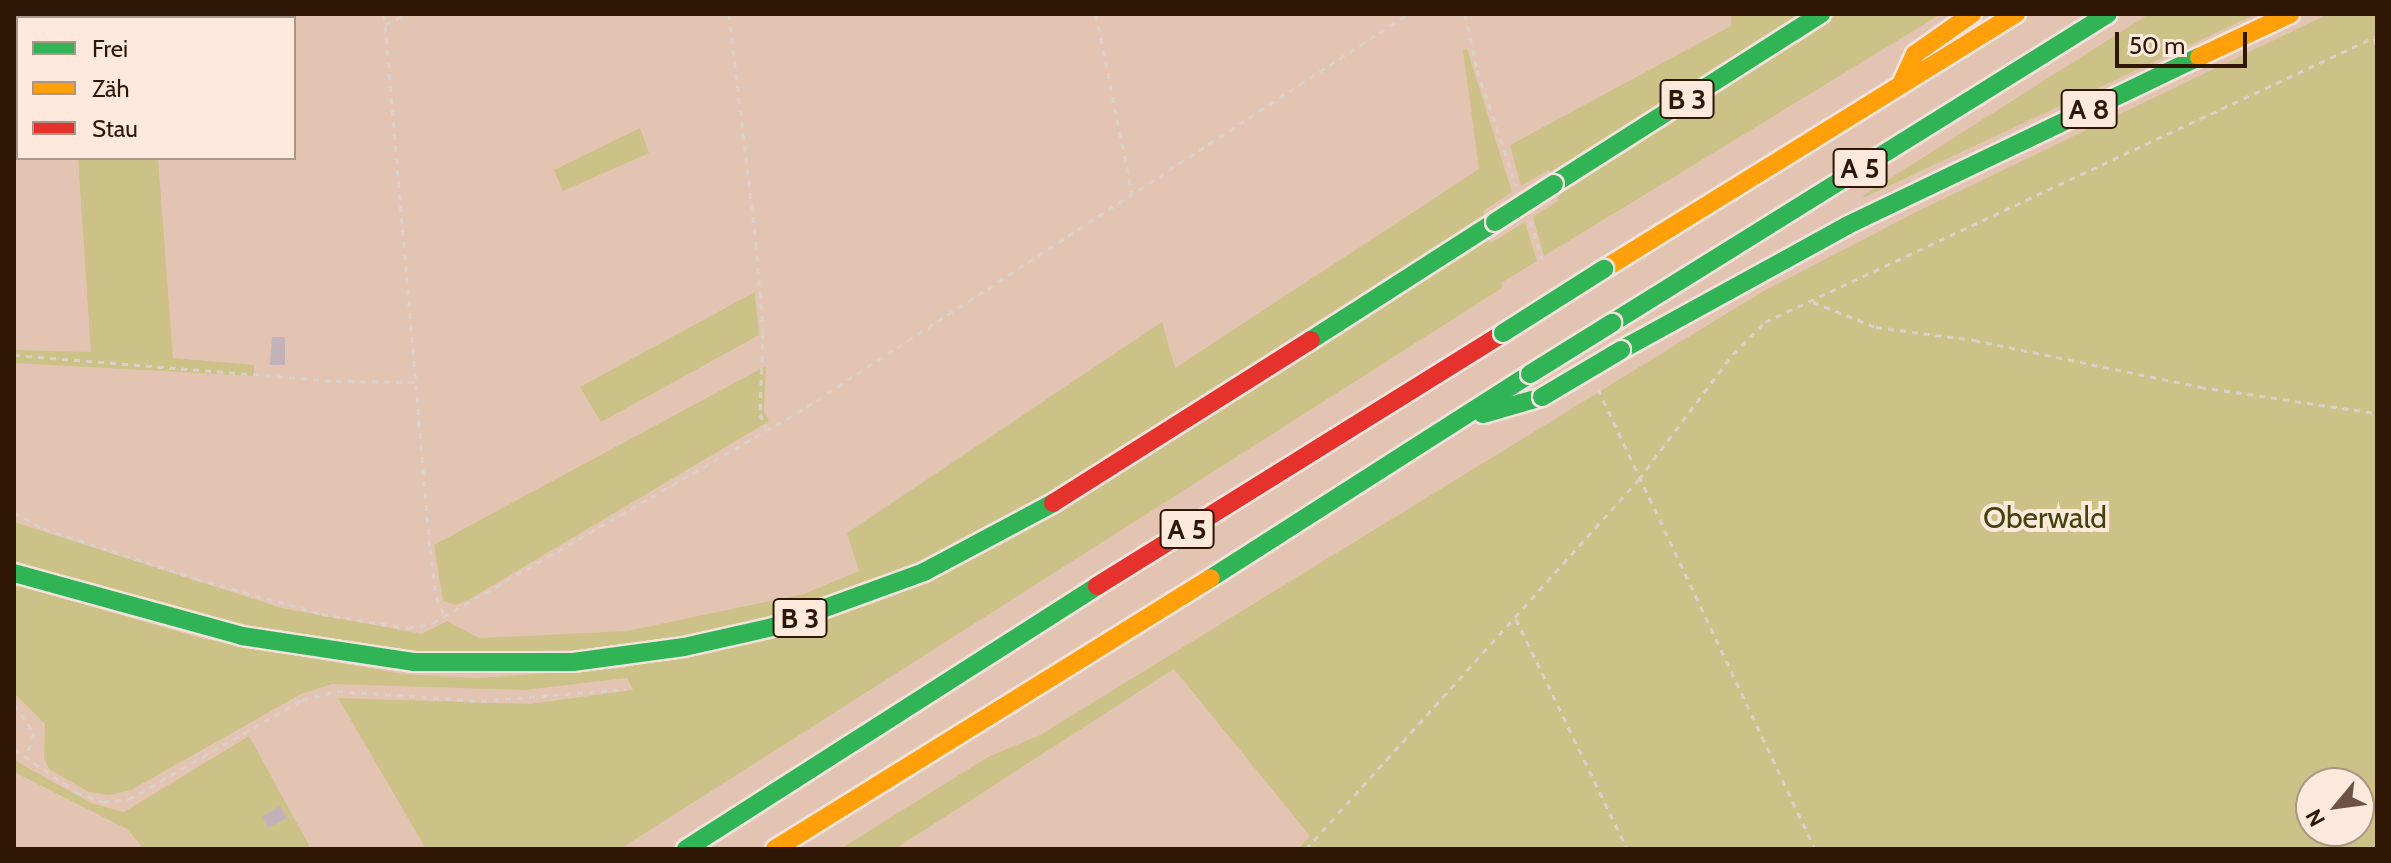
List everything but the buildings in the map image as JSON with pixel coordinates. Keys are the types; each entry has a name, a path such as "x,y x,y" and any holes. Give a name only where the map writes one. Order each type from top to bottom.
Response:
{"main road":[{"name":"B 3","path":"14,573 242,636 413,662 573,662 684,647 773,627 924,572 1077,490 1821,14"},
{"path":"1902,82 1915,54 1972,14"},
{"name":"A 5","path":"686,849 871,726 1902,82 2016,14"},
{"name":"A 5","path":"775,849 1466,419 1530,374 2108,14"},
{"name":"A 8","path":"1466,419 1542,397 1848,225 2290,14"}],"path":[{"path":"356,14 370,14"},
{"path":"384,14 436,597 445,617"},
{"path":"385,24 406,14"},
{"path":"729,14 756,244 763,332 760,414 767,431"},
{"path":"1096,14 1132,194"},
{"path":"14,512 44,529 169,570 322,614 408,628 445,617 767,431 1408,14"},
{"path":"1465,14 1477,70 1518,190"},
{"path":"1306,849 1639,479 1733,354 1765,322 2375,37 2377,49"},
{"path":"1528,217 1542,259"},
{"path":"1812,302 1876,327 1974,340 2200,387 2377,413"},
{"path":"14,355 336,381 415,382"},
{"path":"1598,388 1815,849"},
{"path":"1516,619 1627,849"},
{"path":"14,749 27,755 76,792 103,802 129,799 302,700 337,691 481,701 626,689"},
{"path":"14,704 34,733 27,755"}],"green space":[{"path":"68,14 147,14 147,16"},
{"path":"1731,14 1800,14 1551,173 1548,170 1521,186 1510,145 1731,26"},
{"path":"1837,14 1941,14 1544,256 1533,217 1558,201 1557,196"},
{"path":"2149,14 2256,14 1863,198 1864,195"},
{"name":"Oberwald","path":"2328,14 2377,14 2377,849 1298,849 1310,836 1174,669 895,849 840,849 988,757 1040,735 1760,293 1920,210"},
{"path":"1467,49 1512,192 1483,211 1485,216 1072,481 918,564 788,612 688,636 580,650 435,653 269,632 14,562 14,522 282,608 422,634 447,621 479,638 627,631 804,594 859,571 847,533 1162,322 1175,368 1479,169 1463,50"},
{"path":"640,128 649,153 563,191 554,170"},
{"path":"78,160 158,160 173,358 254,365 254,376 14,363 14,350 91,352"},
{"path":"1525,222 1537,261 1501,283 1502,288 620,849 426,849 338,698 530,704 633,690 627,678 524,690 332,684 301,694 131,790 109,795 89,792 49,769 44,758 45,724 14,693 14,584 204,639 402,674 475,678 623,668 816,623 893,596 1026,530 1488,239 1491,243"},
{"path":"755,292 759,335 601,422 580,387"},
{"path":"766,366 764,413 769,421 468,600 456,605 443,601 434,545"},
{"path":"249,736 311,849 144,849 127,829 14,772 14,760 91,803 124,812"}],"traffic: fast":[{"path":"1554,184 1821,14"},
{"path":"1612,323 2108,14"},
{"path":"1621,350 1848,225 2199,57"},
{"path":"1495,222 1554,184"},
{"path":"1311,340 1495,222"},
{"path":"1503,333 1604,269"},
{"path":"1530,374 1612,323"},
{"path":"1542,397 1621,350"},
{"path":"1211,578 1530,374"},
{"path":"1483,414 1542,397"},
{"path":"14,573 242,636 413,662 573,662 684,647 773,627 924,572 1053,503"},
{"path":"686,849 1097,586"}],"traffic: slow":[{"path":"1902,82 1915,54 1972,14"},
{"path":"1604,269 2016,14"},
{"path":"2199,57 2290,14"},
{"path":"775,849 1211,578"}],"traffic: jam":[{"path":"1097,586 1503,333"},
{"path":"1053,503 1311,340"}]}
